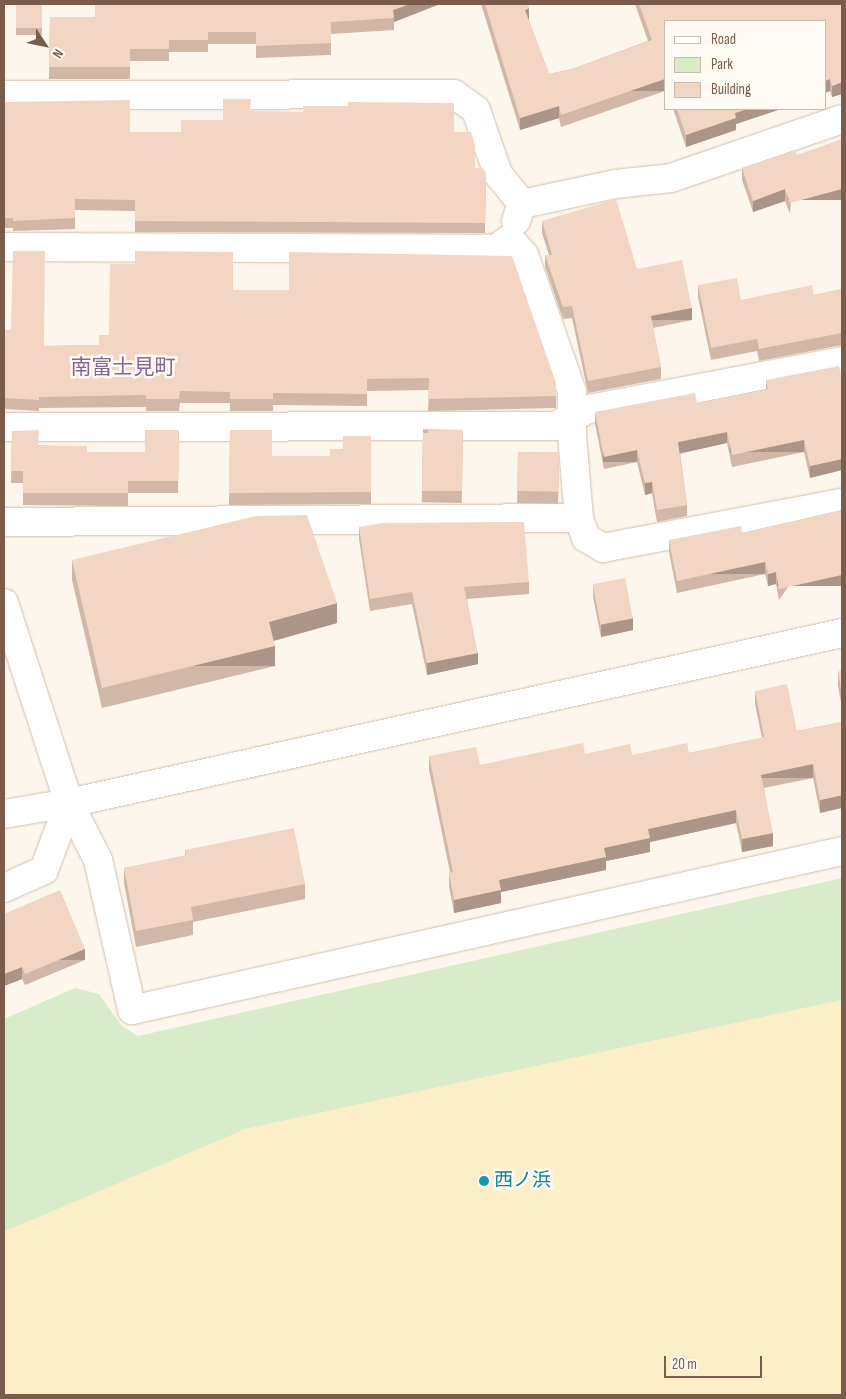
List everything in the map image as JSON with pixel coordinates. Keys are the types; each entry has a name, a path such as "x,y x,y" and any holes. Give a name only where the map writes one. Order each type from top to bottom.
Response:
{"street":[{"path":"4,95 454,94 476,110 498,174 522,204"},
{"path":"522,204 615,184 671,178 842,120"},
{"path":"4,247 495,249 510,239 522,204"},
{"path":"510,239 524,255 572,392 574,414 572,435 579,518 586,538 604,548 842,503"},
{"path":"4,427 555,426 574,414 842,361"},
{"path":"4,522 579,518"},
{"path":"4,603 9,642 69,803 98,860 132,1010 842,852"},
{"path":"4,814 69,803 842,633"},
{"path":"4,888 44,870 69,803"}],"green space":[{"path":"842,878 842,1000 246,1129 4,1232 4,1019 75,988 99,994 122,1026 138,1036"}],"sand":[{"name":"西ノ浜","path":"842,1000 842,1395 4,1395 4,1232 246,1129"}],"building":[{"path":"16,4 42,4 42,28 16,28"},
{"path":"95,4 410,4 393,10 394,18 331,22 331,43 256,46 256,32 208,32 208,40 169,40 169,49 130,49 130,67 49,67 50,17 95,17"},
{"path":"485,4 528,4 529,8 525,10 549,74 572,69 652,40 639,4 842,4 842,82 832,86 830,79 826,81 826,20 664,20 664,79 561,115 559,106 520,118"},
{"path":"223,99 251,99 250,111 303,112 303,106 348,106 348,102 454,103 454,132 471,132 475,145 475,168 483,168 486,173 485,223 135,221 135,200 75,199 75,218 13,221 13,218 4,218 4,102 130,100 130,132 181,132 181,120 223,120"},
{"path":"677,110 744,110 735,113 736,118 686,135"},
{"path":"842,139 842,189 790,203 785,189 753,201 742,168 795,150 797,155"},
{"path":"616,199 637,269 682,260 692,308 651,316 661,367 588,381 572,306 563,307 545,255 552,255 542,221"},
{"path":"13,251 45,251 44,346 99,345 99,335 109,335 110,264 135,264 135,251 233,252 233,290 289,290 289,252 512,256 556,383 556,396 428,399 429,378 367,379 367,394 273,393 273,399 230,399 230,392 180,391 179,399 146,399 146,395 39,397 39,400 4,398 4,330 11,330"},
{"path":"737,278 741,300 812,285 814,295 842,289 842,333 759,349 757,339 711,348 698,285"},
{"path":"839,366 842,380 842,459 810,466 804,440 732,455 727,432 678,442 687,505 657,510 652,482 645,483 637,450 604,457 595,412 695,393 697,403 768,389 766,380"},
{"path":"39,430 38,445 87,446 87,452 145,452 145,430 179,430 178,481 128,481 128,493 23,493 23,471 11,471 12,431"},
{"path":"230,430 272,430 272,456 330,456 330,449 343,449 343,436 371,436 371,492 229,493"},
{"path":"428,430 463,430 462,491 422,491 423,433 428,433"},
{"path":"518,452 559,453 558,492 517,491"},
{"path":"842,510 842,575 779,589 776,572 768,574 765,562 677,581 669,540 741,526 742,533"},
{"path":"307,515 337,603 269,622 275,646 102,688 72,560 256,516"},
{"path":"524,522 529,582 464,587 478,653 427,663 412,592 370,599 359,527 382,523"},
{"path":"625,578 633,618 600,625 593,584"},
{"path":"842,671 842,695 838,672"},
{"path":"787,684 797,731 842,722 842,795 820,800 813,764 761,775 773,833 742,839 736,810 648,829 650,838 604,848 606,857 499,880 501,890 454,900 449,873 453,872 429,756 476,747 480,765 583,743 585,754 630,744 632,755 687,743 689,753 764,737 755,691"},
{"path":"294,828 305,884 191,907 193,920 136,931 124,868 186,855 185,850"},
{"path":"60,890 85,949 25,974 22,967 4,974 4,914"}],"place":[{"name":"西ノ浜","path":"484,1181"}],"district":[{"name":"南富士見町","path":"123,368"}]}
